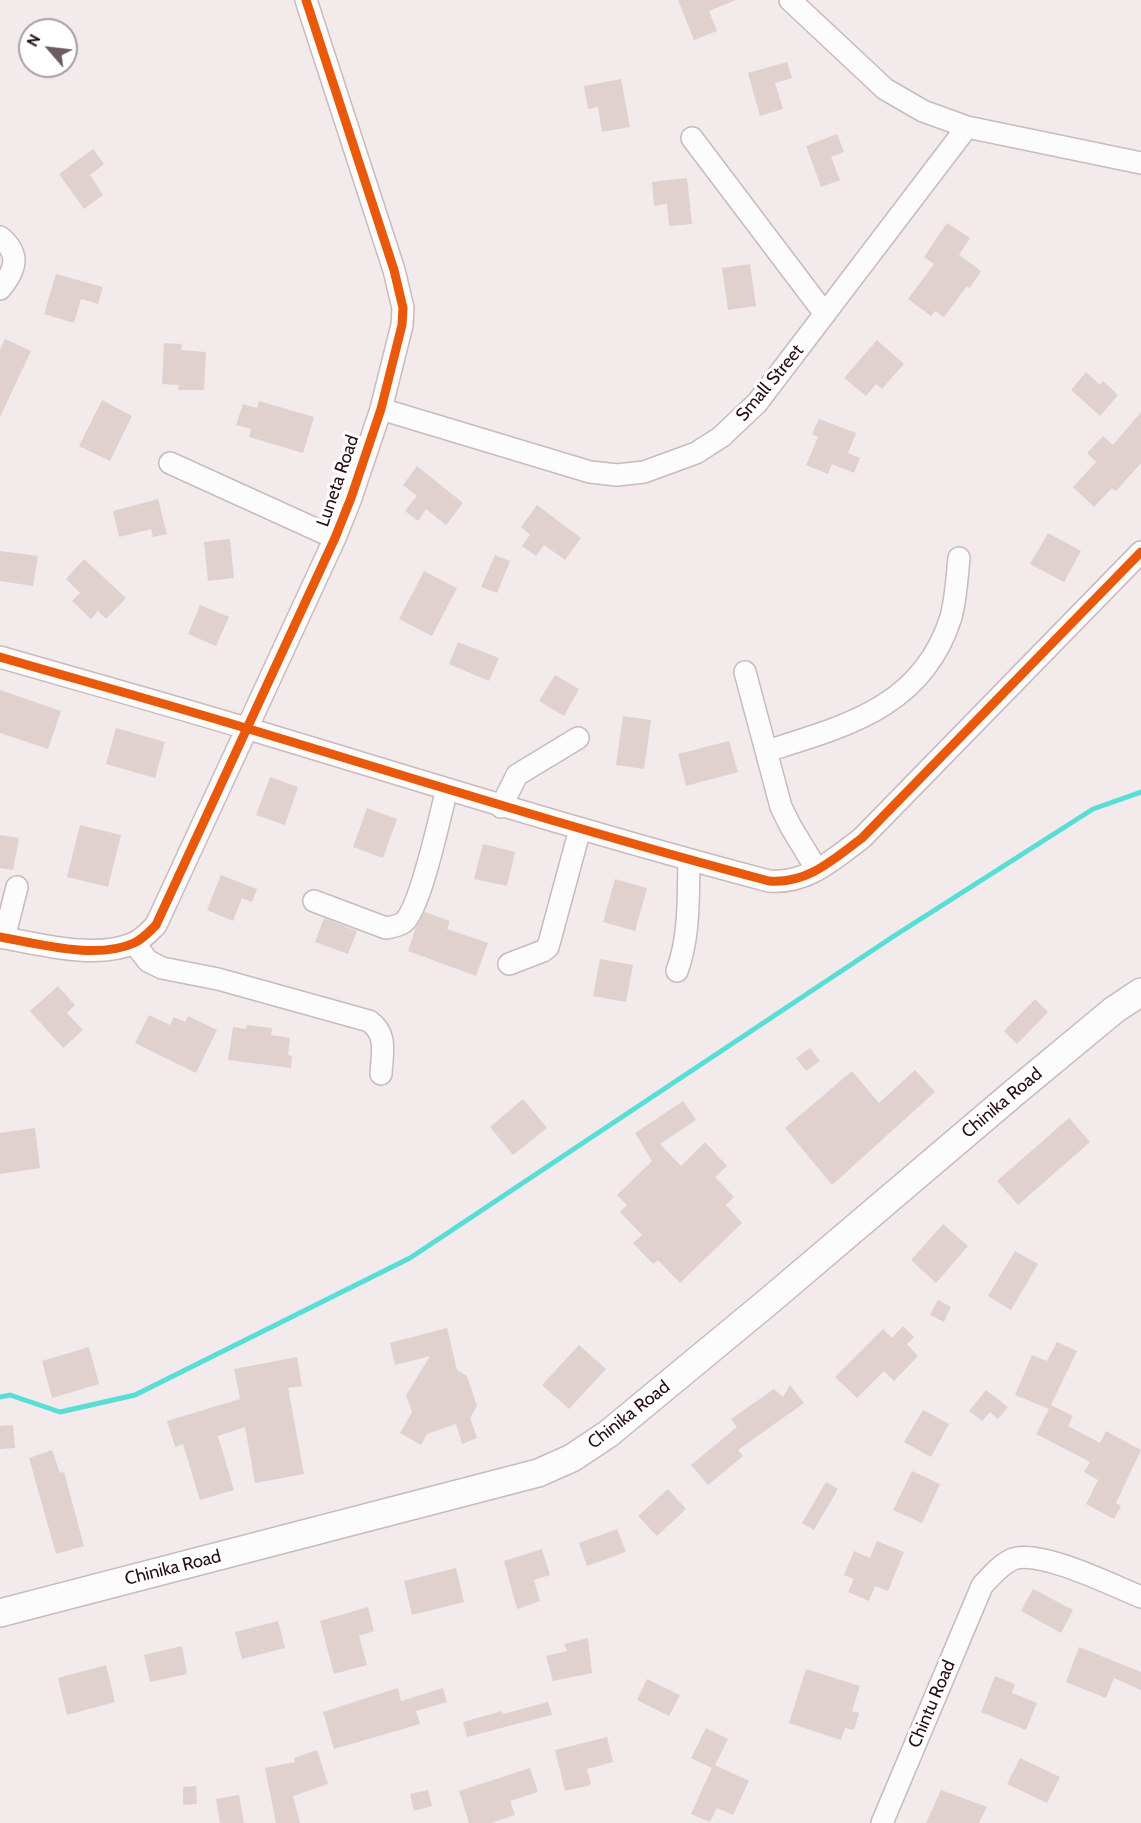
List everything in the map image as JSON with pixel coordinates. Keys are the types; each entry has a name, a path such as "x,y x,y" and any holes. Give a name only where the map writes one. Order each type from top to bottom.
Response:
{"main road":[{"name":"Chinika Road","path":"0,1613 538,1473 572,1458 608,1434 1114,1010 1141,992"}],"street":[{"name":"Luneta Road","path":"134,943 151,930 163,911 335,538 381,409 402,325 403,308 394,270 306,0"},
{"path":"790,0 885,89 923,111 967,127 1141,163"},
{"name":"Small Street","path":"381,409 590,472 617,475 644,472 696,453 722,437 757,403 967,127"},
{"path":"692,138 825,314"},
{"path":"0,237 8,244 15,257 12,273 0,289"},
{"path":"170,463 335,538"},
{"path":"0,657 247,728 501,807 689,860 769,881 786,882 817,870 862,838 1141,552"},
{"path":"766,751 842,727 862,718 896,696 911,683 924,669 943,638 954,602 959,558"},
{"path":"745,672 784,816 817,870"},
{"path":"501,807 517,775 578,738"},
{"path":"314,901 386,928 404,922 411,913 420,890 447,789"},
{"path":"509,964 548,947 580,829"},
{"path":"677,971 685,936 689,860"},
{"path":"17,887 2,937 90,950 117,948 134,943 148,961 162,968 218,979 369,1021 377,1026 383,1041 381,1074"},
{"name":"Chintu Road","path":"882,1823 982,1586 997,1569 1014,1558 1033,1557 1054,1562 1141,1597"}],"building":[{"path":"678,0 736,0 709,11 717,31 694,40"},
{"path":"787,62 792,78 775,83 783,109 760,116 748,73"},
{"path":"621,79 630,127 602,132 598,107 588,109 584,86"},
{"path":"837,134 844,152 831,157 840,180 821,187 806,146"},
{"path":"93,149 104,164 90,175 103,195 84,209 59,174"},
{"path":"687,178 692,224 669,226 667,204 654,206 652,182"},
{"path":"947,223 970,238 959,255 981,271 970,288 967,286 944,317 935,311 931,316 908,299 934,264 924,257"},
{"path":"750,264 756,306 728,310 722,268"},
{"path":"56,274 103,287 98,304 81,299 74,323 44,314"},
{"path":"5,339 31,351 0,417 0,350"},
{"path":"877,340 904,364 882,389 876,384 866,396 844,378"},
{"path":"164,343 182,344 181,350 206,352 204,390 178,390 179,385 162,384"},
{"path":"1086,372 1100,385 1103,381 1118,395 1100,416 1071,390"},
{"path":"102,400 132,416 110,461 79,446"},
{"path":"259,401 314,417 303,453 249,437 251,429 236,425 243,404 257,408"},
{"path":"1141,412 1141,463 1116,491 1112,488 1094,507 1073,487 1096,462 1087,453 1103,436 1113,445"},
{"path":"819,419 856,433 848,453 860,458 854,473 832,464 828,474 806,465 818,437 812,434"},
{"path":"417,466 463,503 446,525 426,509 418,521 405,511 417,496 403,485"},
{"path":"158,499 167,534 153,537 151,529 119,537 113,511"},
{"path":"537,505 581,538 565,560 544,545 536,556 522,546 530,535 521,527"},
{"path":"1048,533 1081,551 1064,582 1030,564"},
{"path":"230,539 234,578 208,581 204,542"},
{"path":"0,551 38,556 33,586 0,581"},
{"path":"495,555 510,561 497,593 481,587"},
{"path":"84,559 126,598 106,619 98,611 91,619 72,601 80,593 66,579"},
{"path":"424,571 457,588 432,636 399,619"},
{"path":"200,605 229,617 216,646 188,634"},
{"path":"458,642 499,658 489,681 449,664"},
{"path":"555,675 579,689 564,716 539,701"},
{"path":"0,690 61,711 48,749 0,733"},
{"path":"623,716 651,720 644,769 616,765"},
{"path":"116,728 165,742 155,778 106,764"},
{"path":"729,741 738,772 686,786 678,754"},
{"path":"270,777 298,787 285,825 256,815"},
{"path":"367,808 397,819 383,858 353,847"},
{"path":"80,825 121,835 108,887 67,877"},
{"path":"0,835 19,838 13,870 0,868"},
{"path":"483,844 515,852 507,886 474,879"},
{"path":"221,875 257,889 252,902 242,898 233,921 207,910"},
{"path":"615,879 647,888 635,931 603,922"},
{"path":"425,912 450,921 447,929 488,943 476,976 408,951 416,927"},
{"path":"324,918 357,931 348,954 315,942"},
{"path":"600,959 633,965 626,1002 593,996"},
{"path":"58,986 75,1005 67,1013 83,1030 63,1048 30,1011"},
{"path":"1035,999 1048,1012 1017,1044 1004,1031"},
{"path":"149,1015 170,1025 174,1017 185,1022 188,1016 217,1030 196,1073 135,1043"},
{"path":"247,1025 272,1028 271,1035 290,1038 288,1055 292,1056 291,1068 228,1060 233,1027 246,1029"},
{"path":"810,1048 820,1061 806,1071 796,1058"},
{"path":"915,1070 935,1092 832,1185 785,1128 852,1071 879,1103"},
{"path":"523,1099 547,1128 513,1155 490,1127"},
{"path":"683,1101 696,1120 660,1144 681,1166 705,1142 727,1166 715,1177 734,1197 726,1205 742,1223 680,1283 658,1260 653,1264 633,1243 642,1235 620,1212 627,1205 617,1195 652,1161 635,1133"},
{"path":"1069,1118 1090,1142 1018,1205 997,1181"},
{"path":"35,1128 40,1168 0,1174 0,1133"},
{"path":"943,1224 968,1246 936,1283 911,1260"},
{"path":"1015,1251 1038,1264 1011,1310 988,1296"},
{"path":"938,1300 951,1307 944,1322 930,1315"},
{"path":"903,1326 914,1337 907,1344 918,1356 894,1381 884,1371 857,1398 835,1377 883,1329 892,1338"},
{"path":"447,1328 457,1370 467,1376 477,1406 470,1418 477,1438 462,1444 456,1424 427,1434 421,1445 400,1433 412,1412 406,1395 430,1356 395,1365 390,1343"},
{"path":"1057,1342 1077,1351 1049,1409 1015,1395 1032,1355 1047,1361"},
{"path":"579,1345 606,1369 569,1409 542,1385"},
{"path":"89,1347 99,1384 52,1398 42,1361"},
{"path":"297,1357 302,1386 288,1388 304,1474 255,1483 245,1427 218,1436 234,1490 200,1500 183,1444 175,1447 167,1421 240,1399 234,1369"},
{"path":"790,1385 804,1403 738,1450 743,1456 708,1485 691,1465 737,1427 731,1419 774,1389 783,1397"},
{"path":"986,1390 1008,1407 998,1419 990,1412 982,1421 969,1411"},
{"path":"1051,1405 1073,1416 1068,1426 1100,1443 1106,1431 1141,1450 1116,1503 1121,1506 1114,1519 1086,1504 1098,1480 1084,1472 1090,1462 1036,1434"},
{"path":"923,1410 949,1424 931,1457 904,1442"},
{"path":"13,1425 15,1448 0,1449 0,1426"},
{"path":"52,1450 60,1473 64,1472 84,1546 56,1554 29,1458"},
{"path":"912,1471 940,1484 922,1523 893,1510"},
{"path":"826,1482 838,1489 814,1530 802,1523"},
{"path":"668,1489 686,1509 657,1536 638,1516"},
{"path":"617,1529 626,1552 587,1566 579,1543"},
{"path":"877,1541 904,1552 888,1591 875,1586 869,1601 848,1592 854,1579 844,1575 854,1551 870,1558"},
{"path":"542,1549 550,1575 534,1580 540,1601 517,1609 504,1561"},
{"path":"456,1568 464,1602 412,1615 404,1581"},
{"path":"1033,1589 1073,1610 1061,1633 1021,1611"},
{"path":"368,1607 374,1631 359,1636 367,1665 334,1674 320,1621"},
{"path":"278,1621 285,1648 242,1659 235,1632"},
{"path":"588,1638 592,1673 553,1681 546,1656 567,1651 564,1644"},
{"path":"182,1646 187,1674 150,1682 144,1655"},
{"path":"1079,1647 1141,1672 1141,1690 1114,1678 1106,1698 1066,1682"},
{"path":"106,1665 115,1702 67,1715 58,1678"},
{"path":"806,1669 860,1686 852,1711 859,1713 854,1730 845,1728 841,1740 789,1723"},
{"path":"995,1676 1015,1684 1012,1693 1037,1703 1026,1730 981,1712"},
{"path":"647,1679 680,1695 669,1716 637,1700"},
{"path":"398,1688 401,1701 443,1688 447,1702 416,1711 420,1724 334,1749 323,1712"},
{"path":"548,1702 551,1715 467,1737 463,1722"},
{"path":"706,1728 728,1739 715,1765 749,1781 733,1815 717,1808 710,1822 691,1814 712,1768 691,1758"},
{"path":"607,1737 613,1762 587,1769 591,1785 565,1791 555,1750"},
{"path":"317,1750 328,1784 293,1796 300,1823 276,1823 265,1768 295,1762 294,1758"},
{"path":"1020,1758 1060,1777 1047,1803 1007,1784"},
{"path":"530,1768 538,1792 510,1801 515,1815 491,1823 469,1823 459,1791"},
{"path":"196,1786 197,1804 183,1805 183,1787"},
{"path":"428,1790 432,1806 414,1811 410,1794"},
{"path":"941,1790 987,1807 979,1823 926,1823"},
{"path":"239,1795 244,1823 220,1823 216,1799"}],"waterway":[{"path":"0,1397 10,1395 60,1412 135,1395 410,1258 894,936 1093,809 1141,792"}],"cycle path":[{"path":"0,937 68,949 103,950 134,943 156,925 335,538 381,409 402,325 403,308 394,270 306,0"},
{"path":"0,657 638,845 769,881 783,881 795,879 819,869 862,838 1141,552"}]}
